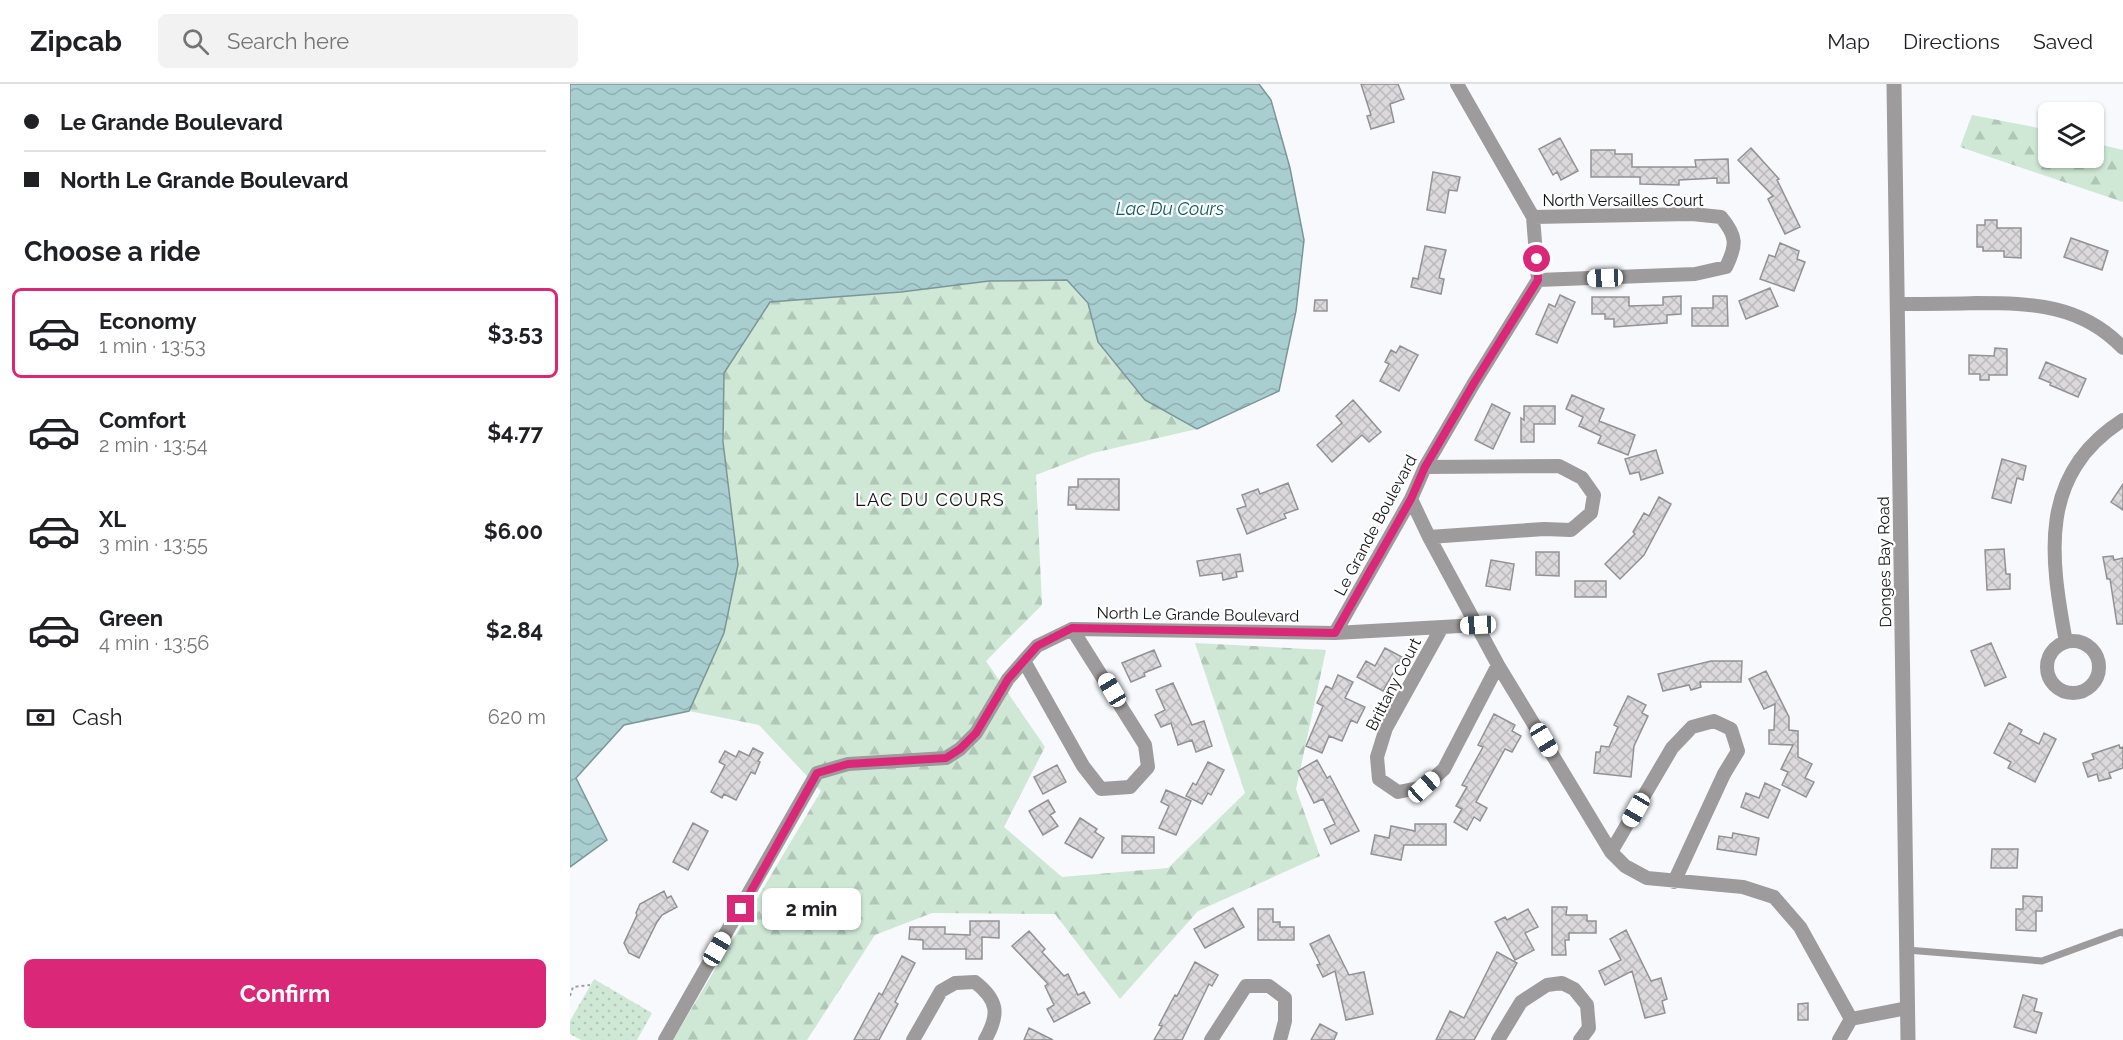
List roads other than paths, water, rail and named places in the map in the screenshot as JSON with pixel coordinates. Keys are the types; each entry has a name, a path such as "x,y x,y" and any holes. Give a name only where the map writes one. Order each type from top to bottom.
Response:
{"street":[{"path":"1457,84 1533,217 1538,280"},
{"name":"Donges Bay Road","path":"1894,84 1908,1040"},
{"name":"North Versailles Court","path":"1533,217 1692,214 1721,218 1732,230 1734,251 1726,267 1695,274 1538,280"},
{"name":"Le Grande Boulevard","path":"1335,633 1411,499 1425,467 1538,280"},
{"path":"1898,304 2015,303 2046,306 2065,311 2095,324 2112,336 2123,348"},
{"path":"2066,642 2054,573 2054,532 2062,492 2092,443 2123,420"},
{"path":"1425,467 1559,466 1582,478 1594,495 1591,513 1571,530 1544,529 1429,537"},
{"path":"1411,499 1498,665 1611,852 1624,867 1647,878 1743,887 1774,897 1800,927 1851,1019"},
{"name":"North Le Grande Boulevard","path":"665,1040 817,773 848,764 946,758 960,749 976,733 1008,679 1037,646 1072,628 1335,633 1478,625"},
{"name":"Brittany Court","path":"1442,627 1386,728 1377,757 1379,779 1398,792 1424,787 1444,769 1498,665"},
{"path":"1024,661 1083,766 1101,789 1130,787 1148,767 1145,745 1072,628"},
{"path":"1611,852 1672,748 1692,727 1714,721 1731,729 1738,751 1724,774 1674,882"},
{"path":"913,1040 941,990 955,983 975,982 988,992 996,1009 986,1040"},
{"path":"1498,1040 1521,1002 1547,985 1562,983 1574,988 1587,1005 1588,1028 1580,1040"},
{"path":"1211,1040 1246,986 1269,986 1286,998 1285,1021 1280,1040"},
{"path":"1839,1040 1851,1019 1907,1008"}],"lane":[{"path":"1907,950 2042,961 2087,946 2112,934 2123,933"}],"water":[{"name":"Lac Du Cours","path":"570,84 1259,84 1271,100 1290,168 1304,240 1296,311 1279,391 1197,429 1145,400 1098,342 1088,303 1067,280 989,281 901,292 770,302 724,373 723,442 738,565 724,633 689,711 624,725 576,778 607,840 570,867"}],"district":[{"name":"LAC DU COURS","path":"930,500"}]}
